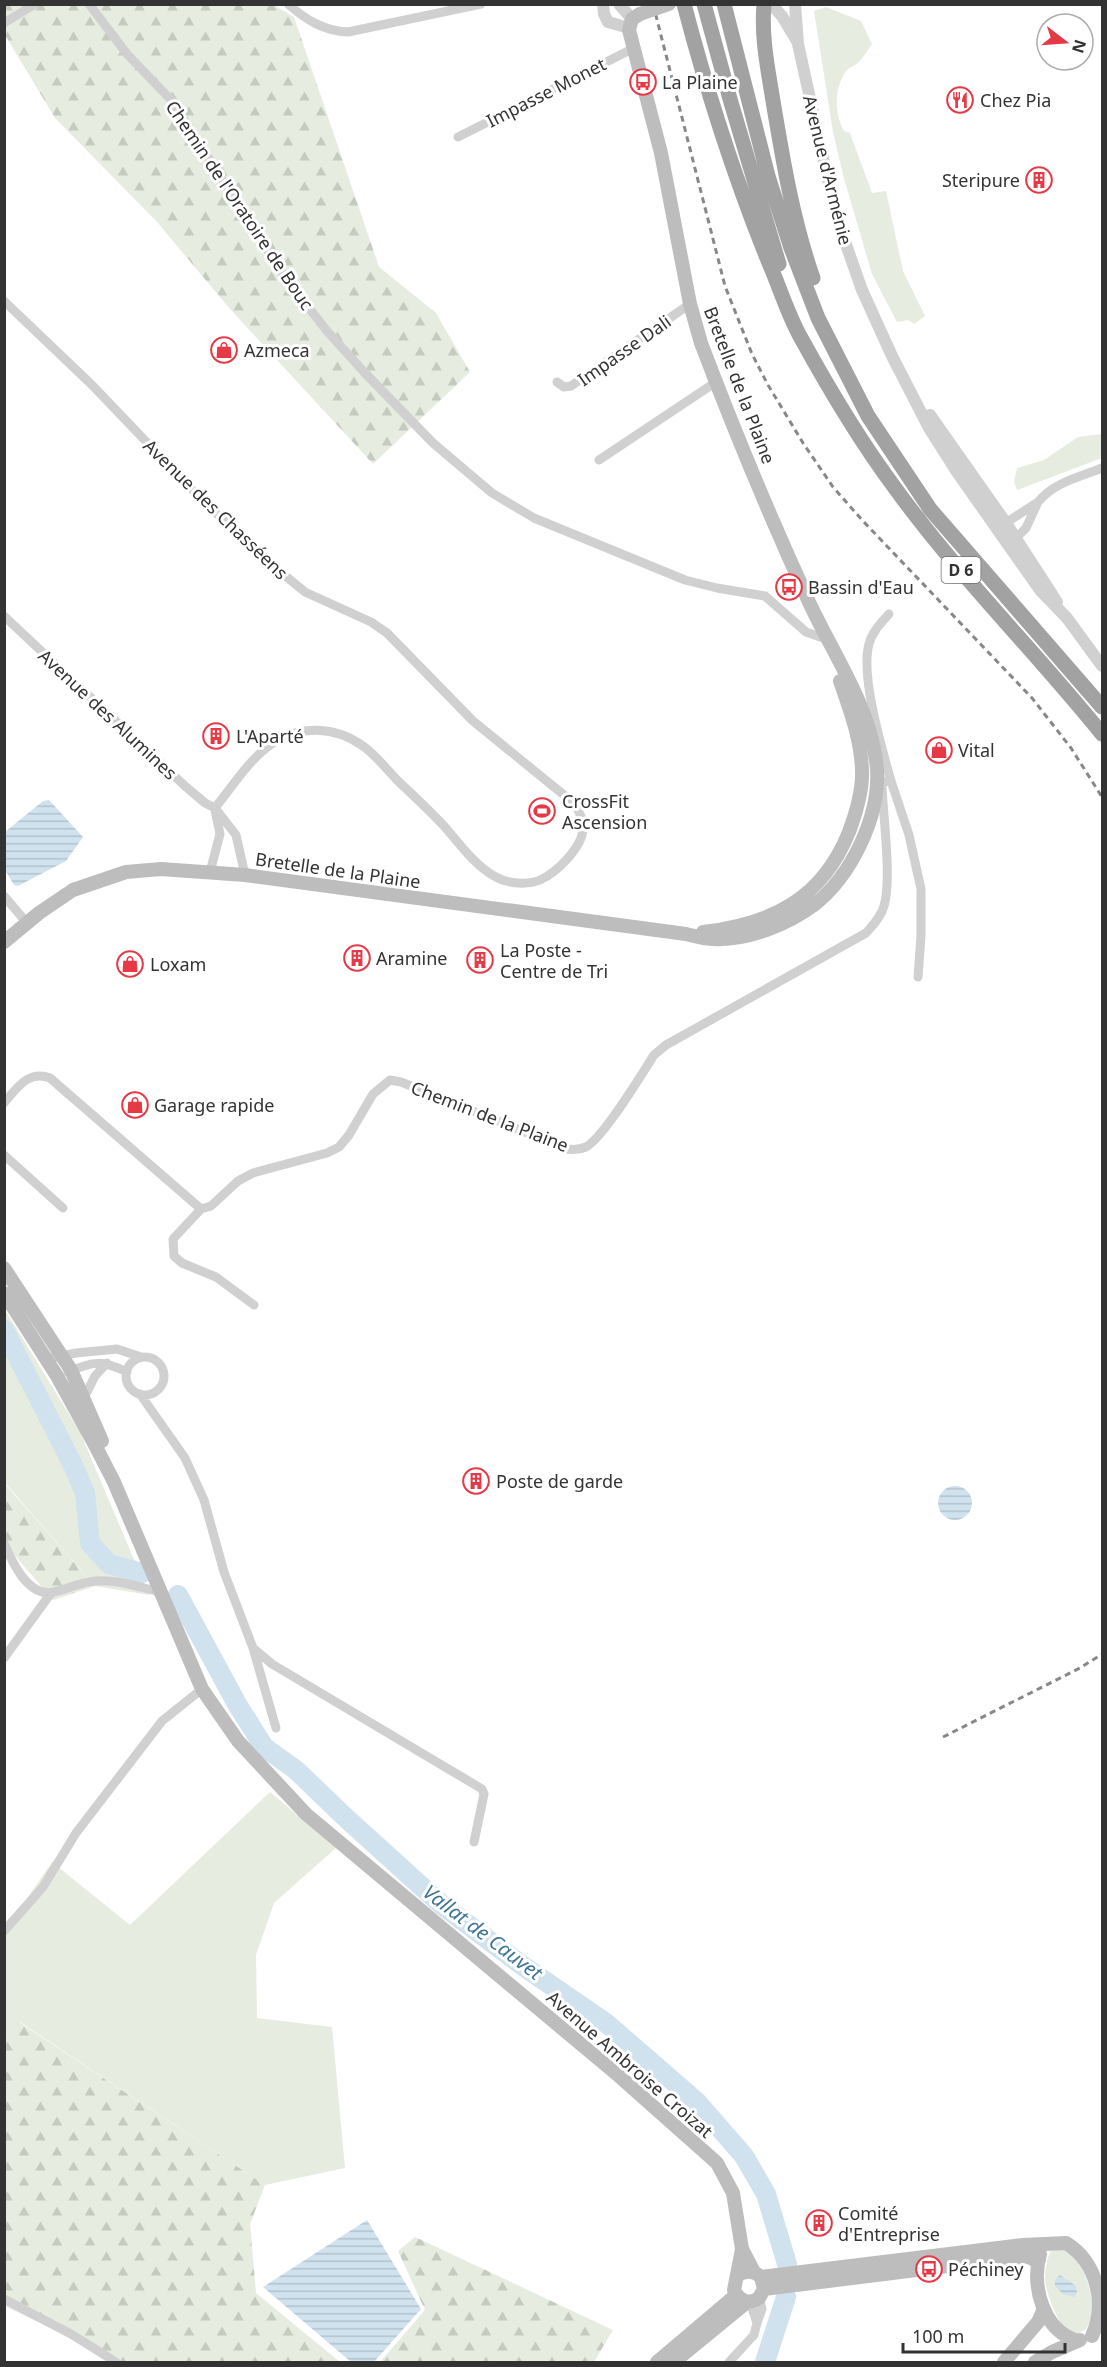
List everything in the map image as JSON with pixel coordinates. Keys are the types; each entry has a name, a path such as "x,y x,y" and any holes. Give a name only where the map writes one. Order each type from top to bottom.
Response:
{"highway":[{"path":"684,4 700,65 726,147 762,244 800,336 835,394"},
{"name":"D 6","path":"704,4 780,265 835,394 894,487 928,531 1050,670 1102,734"},
{"name":"D 6","path":"724,4 768,176 788,238 818,318 868,417 930,509 1102,707"},
{"path":"764,4 762,27 766,61 794,212 807,260 844,371"}],"main road":[{"path":"633,20 669,4"},
{"name":"Bretelle de la Plaine","path":"4,942 73,890 126,872 161,869 245,875 712,939 731,939 759,933 801,913 826,896 856,854 883,782 864,716 826,639 701,343 690,304 661,153 634,48 633,20"},
{"name":"Bretelle de la Plaine","path":"686,934 754,923 781,911 800,900 815,887 842,848 853,821 862,782 861,752 826,639"},
{"name":"Avenue Ambroise Croizat","path":"4,1268 71,1370 102,1440 114,1482"},
{"name":"Avenue Ambroise Croizat","path":"4,1293 57,1376 114,1482 202,1689 238,1741 306,1814 619,2076 717,2163 733,2193 742,2249 753,2291 734,2286 742,2249"},
{"path":"657,2362 753,2291 1023,2245 1066,2243 1088,2261 1098,2281 1102,2313 1097,2335 1078,2341 1035,2362"},
{"path":"1047,2244 1038,2262 1037,2285 1044,2309 1057,2332 1066,2338 1078,2341"},
{"path":"674,2362 753,2291 1015,2258 1029,2257 1038,2262"},
{"path":"1004,2362 1038,2322 1044,2309"}],"street":[{"path":"4,23 35,4"},
{"name":"Chemin de l'Oratoire de Bouc","path":"89,4 127,54 172,101 284,276 327,331 410,420 469,475 523,513 544,523 692,582 765,596 806,632 826,639"},
{"path":"288,4 311,22 335,32 348,32 481,4"},
{"path":"603,4 608,22 633,20"},
{"path":"620,4 633,20"},
{"name":"Avenue d'Arménie","path":"771,4 782,16 798,44"},
{"name":"Avenue d'Arménie","path":"795,4 798,44 836,216 862,290 892,356 911,391 1001,526 1102,666"},
{"name":"Impasse Monet","path":"459,137 634,48"},
{"name":"Avenue des Chasséens","path":"4,301 92,385 202,500 246,542 305,592 370,622 387,633 473,722 575,804 582,816 583,830 579,845 554,870 540,880 511,883 495,877 479,864 362,745 337,733 308,729 290,733 271,744 258,756 215,808"},
{"name":"Impasse Dali","path":"556,382 564,387 571,386 690,304"},
{"path":"599,460 716,382"},
{"path":"1012,542 1026,528 1044,494 1061,484 1102,468"},
{"path":"1001,526 1038,502"},
{"path":"889,614 874,632 867,657 883,782 909,835 921,889 918,977"},
{"name":"Avenue des Alumines","path":"4,616 185,786 205,803 215,808 236,835 245,875"},
{"path":"862,782 883,782"},
{"name":"Chemin de la Plaine","path":"201,1209 211,1206 238,1181 253,1173 327,1153 339,1147 349,1135 373,1094 390,1080 401,1082 567,1149 577,1150 585,1147 600,1135 654,1054 666,1045 866,933 876,922 884,907 887,884 883,782"},
{"path":"210,872 220,834 215,808"},
{"path":"4,896 27,923"},
{"path":"4,1103 27,1079 40,1075 50,1078 201,1209 173,1239 174,1256 188,1266 216,1277 254,1305"},
{"path":"4,1155 63,1208"},
{"path":"47,1359 62,1355 117,1349 148,1357 159,1362 164,1378 155,1392 140,1394"},
{"path":"141,1357 132,1362 127,1372 128,1383 140,1394 185,1458 204,1500 224,1572 253,1648 276,1728"},
{"path":"57,1376 93,1363 107,1363 127,1372"},
{"path":"84,1398 95,1376 107,1363"},
{"path":"4,1543 26,1582 40,1591 51,1593 93,1581 115,1581 160,1592"},
{"path":"4,1658 51,1593"},
{"path":"253,1648 272,1664 482,1790 484,1794 474,1842"},
{"path":"4,1931 43,1887 76,1833 148,1738 162,1721 202,1689"},
{"path":"729,2362 754,2335 757,2323 753,2291"},
{"path":"4,2299 71,2334 116,2362"}],"green space":[{"path":"6,4 272,4 294,17 379,267 436,313 470,372 373,464 230,309 157,222 55,118 5,35"},
{"path":"826,7 861,21 872,44 860,61 847,70 842,78 837,93 838,117 844,131 850,133 872,193 886,191 903,271 925,316 914,324 908,320 897,322 872,274 843,175 833,132 814,11"},
{"path":"1102,434 1102,458 1017,490 1014,482 1017,468 1044,460 1078,437"},
{"path":"4,1308 80,1432 149,1595 95,1586 5,1483"},
{"path":"4,1483 95,1586 53,1600 5,1544"},
{"path":"270,1792 336,1848 274,1903 256,1955 257,2018 332,2027 345,2168 265,2185 20,2022 5,2036 5,1931 52,1862 130,1925"},
{"path":"19,2022 265,2185 250,2224 256,2293 340,2362 107,2362 69,2337 5,2306 5,2036"},
{"path":"415,2237 613,2330 594,2362 380,2362 425,2310 398,2251"},
{"path":"1057,2248 1069,2251 1076,2258 1090,2291 1092,2315 1083,2331 1075,2333 1068,2331 1062,2324 1056,2315 1046,2286 1048,2258 1050,2252"}],"water":[{"path":"49,800 83,837 66,861 18,886 14,885 5,870 5,832 43,801"},
{"path":"955,1486 967,1491 972,1503 967,1515 955,1520 943,1515 938,1503 943,1491"},
{"path":"367,2220 421,2309 374,2362 351,2362 263,2287"},
{"path":"1060,2275 1076,2286 1077,2293 1074,2297 1063,2294 1055,2286 1055,2280"}],"waterway":[{"name":"Vallat de Cauvet","path":"4,1330 85,1493 90,1543 109,1564 142,1573"},
{"name":"Vallat de Cauvet","path":"178,1595 237,1704 264,1747 296,1770 442,1905 523,1966 606,2023 697,2102 744,2156 766,2194 787,2264"},
{"name":"Vallat de Cauvet","path":"765,2362 786,2297"}],"railway":[{"path":"653,4 725,286 752,354 768,385 833,487 1032,698 1071,748 1102,797"},
{"path":"943,1737 1080,1668 1102,1654"}],"place":[{"name":"La Plaine","path":"643,82"},
{"name":"Chez Pia","path":"960,100"},
{"name":"Steripure","path":"1039,180"},
{"name":"Azmeca","path":"224,350"},
{"name":"Bassin d'Eau","path":"789,587"},
{"name":"L'Aparté","path":"216,736"},
{"name":"Vital","path":"939,750"},
{"name":"CrossFit Ascension","path":"542,811"},
{"name":"Aramine","path":"357,958"},
{"name":"La Poste - Centre de Tri","path":"480,960"},
{"name":"Loxam","path":"130,964"},
{"name":"Garage rapide","path":"135,1105"},
{"name":"Poste de garde","path":"476,1481"},
{"name":"Comité d'Entreprise","path":"819,2223"},
{"name":"Péchiney","path":"929,2269"}]}
